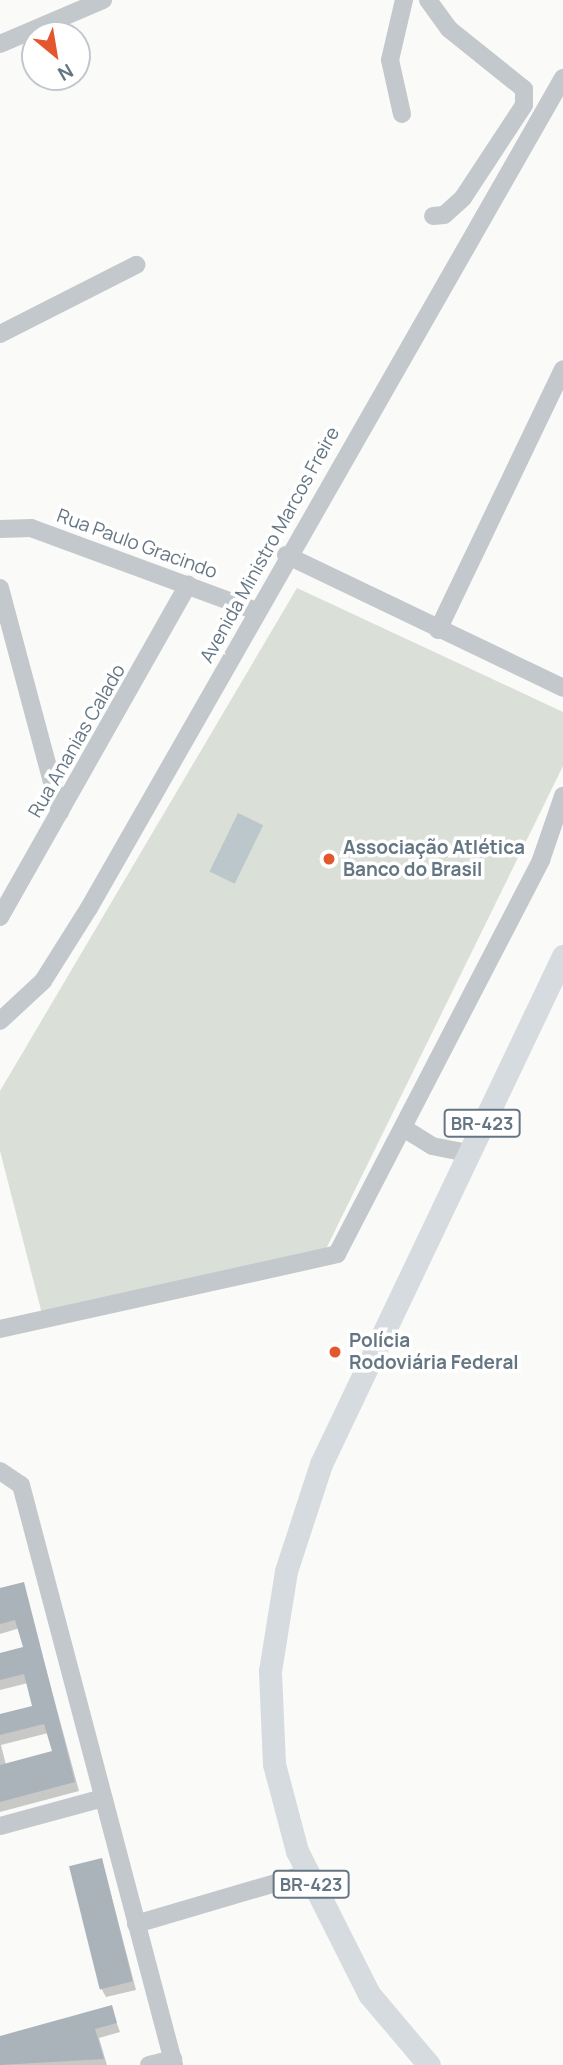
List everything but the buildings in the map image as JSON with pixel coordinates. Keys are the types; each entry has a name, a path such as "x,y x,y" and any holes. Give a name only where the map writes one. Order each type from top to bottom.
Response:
{"main road":[{"name":"BR-423","path":"429,2065 369,1994 306,1874 272,1746 270,1671 286,1571 321,1464 563,956"}],"street":[{"path":"0,44 103,0"},
{"path":"402,114 390,61 404,0"},
{"path":"428,0 449,29 524,89 524,105 463,198 433,216"},
{"name":"Avenida Ministro Marcos Freire","path":"1,1017 43,981 69,942 286,555 563,78"},
{"path":"0,334 136,265"},
{"path":"438,630 563,369"},
{"name":"Rua Paulo Gracindo","path":"0,529 31,528 257,611"},
{"path":"286,555 563,688"},
{"name":"Rua Ananias Calado","path":"0,917 188,585"},
{"path":"0,588 60,812"},
{"path":"0,1328 332,1257 354,1230 541,860 563,796"},
{"path":"405,1129 432,1146 467,1153"},
{"path":"0,1471 21,1485 173,2062 149,2065"},
{"path":"0,1826 103,1798"},
{"path":"136,1924 306,1874"}],"shaded area":[{"name":"Associação Atlética Banco do Brasil","path":"297,588 563,712 563,766 325,1251 42,1314 0,1151 0,1091"},
{"path":"238,813 263,825 235,884 210,871"}],"place":[{"name":"Associação Atlética Banco do Brasil","path":"329,859"},
{"name":"Polícia Rodoviária Federal","path":"335,1352"}]}
